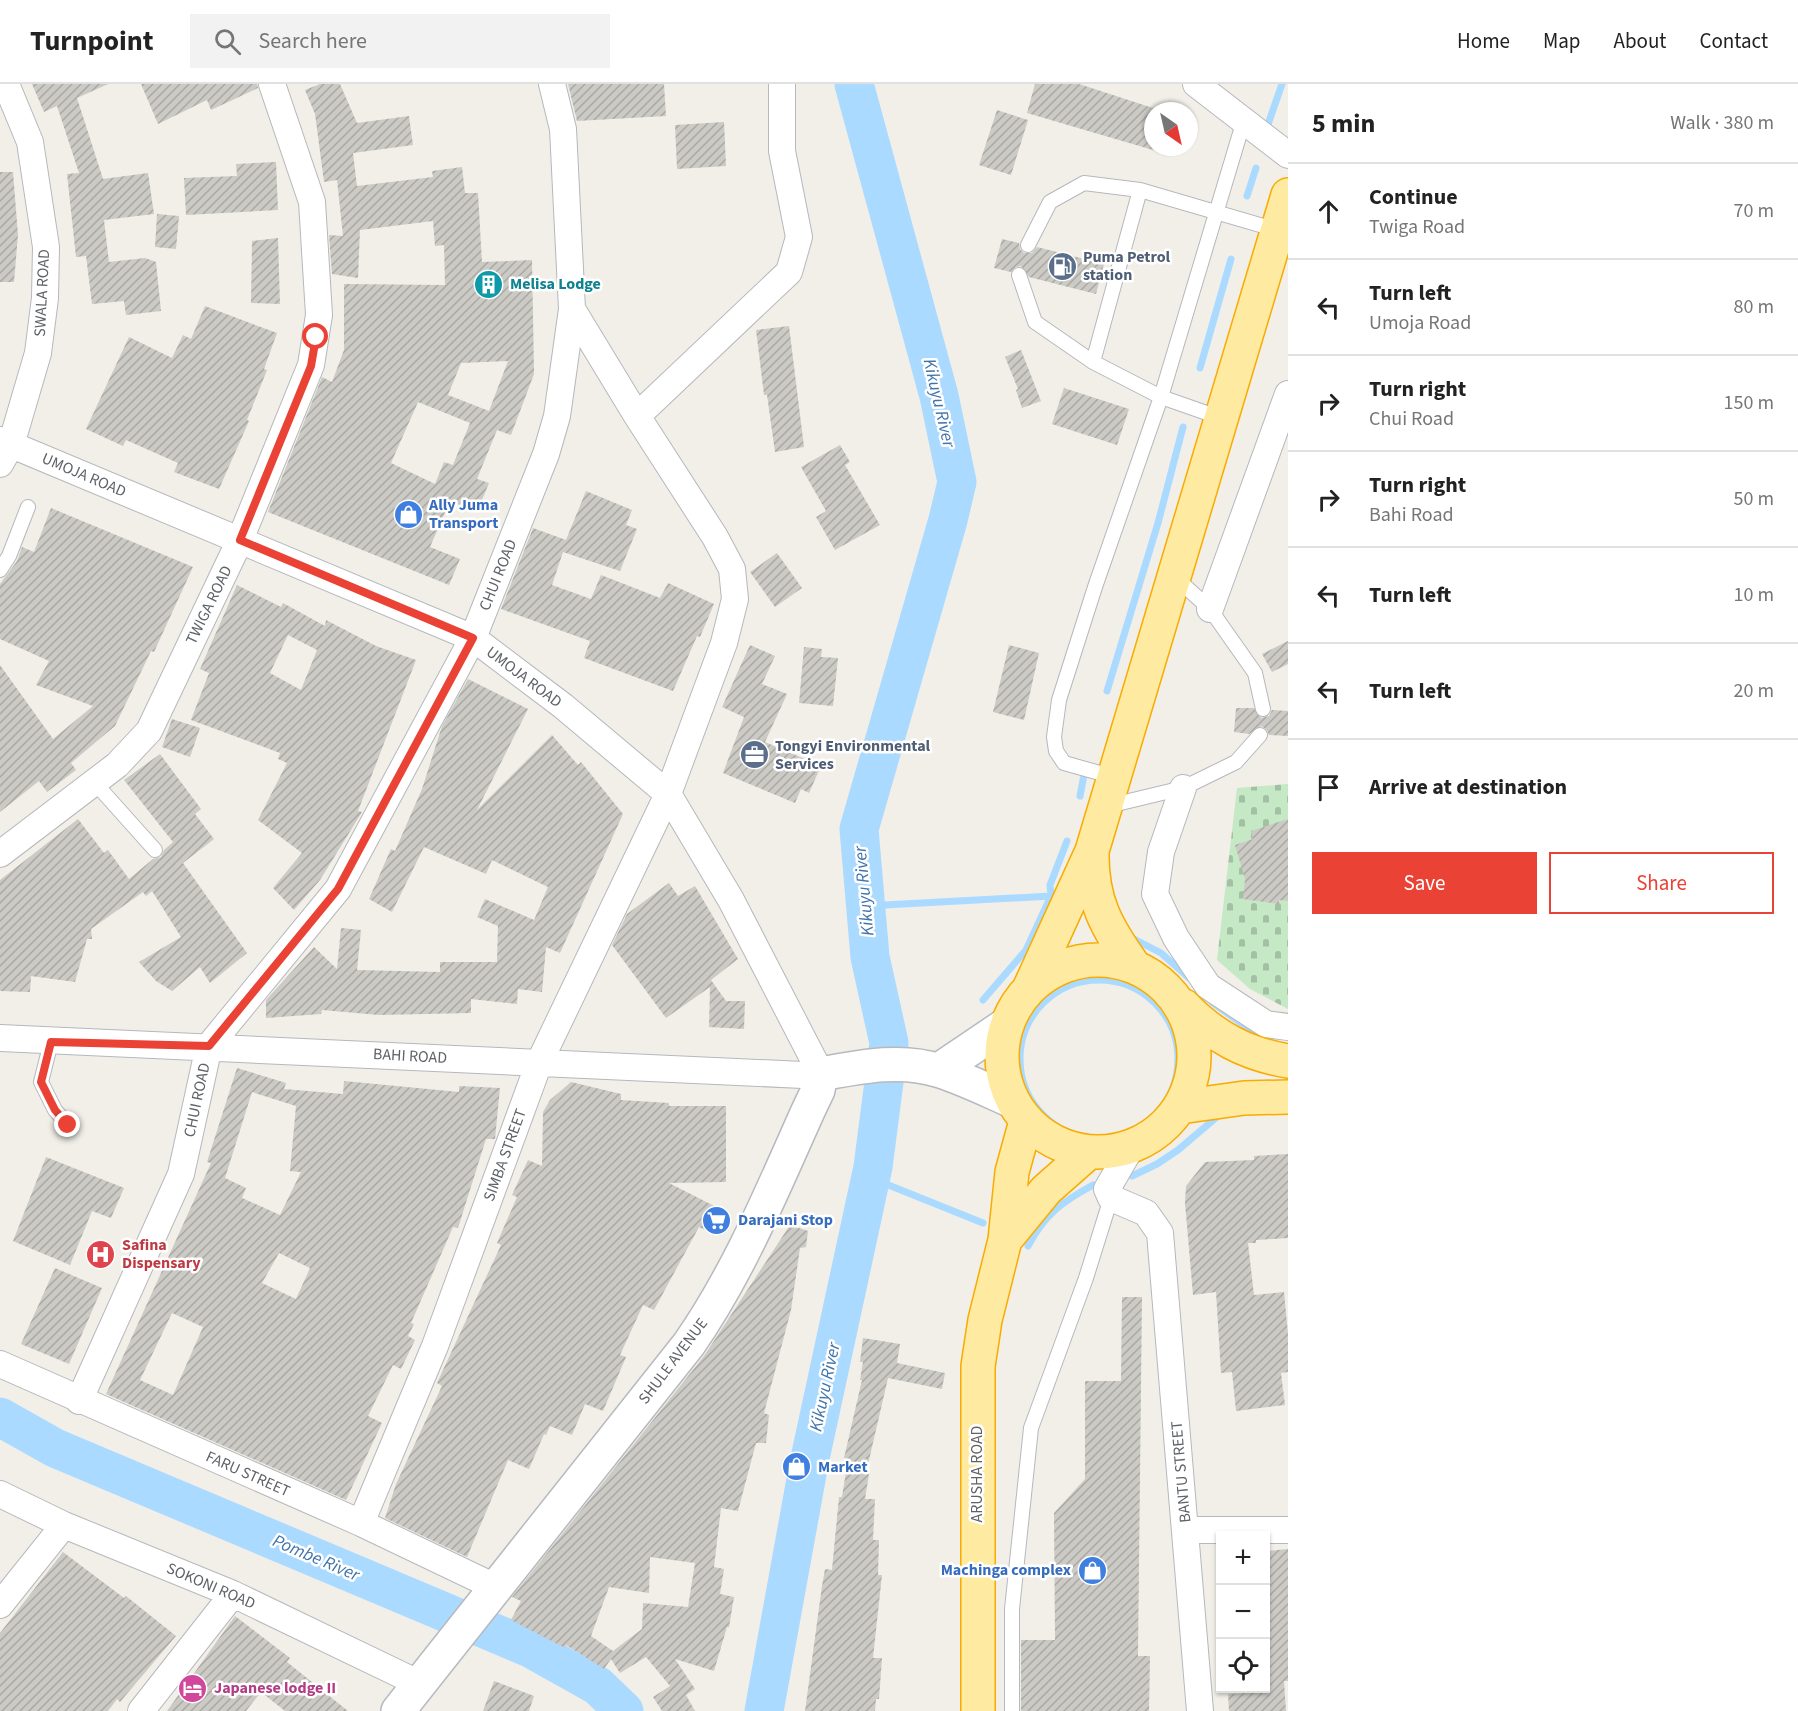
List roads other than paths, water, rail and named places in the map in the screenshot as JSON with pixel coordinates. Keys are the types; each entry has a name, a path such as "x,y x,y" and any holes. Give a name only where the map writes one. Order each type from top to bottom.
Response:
{"highway":[{"path":"1029,989 1092,851 1288,195"},
{"path":"1092,851 1092,874 1099,906 1110,932 1134,966"},
{"path":"1175,996 1186,1014 1194,1045 1195,1061 1191,1085 1180,1107 1168,1123 1151,1136 1132,1146 1111,1152 1089,1152 1066,1147 1044,1136 1019,1111 1004,1076 1002,1059 1007,1024 1016,1005 1029,989 1051,972 1078,962 1106,959 1134,966 1156,978 1175,996 1202,1025 1236,1047 1288,1061"},
{"path":"1180,1107 1244,1098 1288,1097"},
{"name":"ARUSHA ROAD","path":"978,1711 978,1366 985,1320 1005,1240 1019,1111"},
{"path":"1005,1240 1046,1190 1089,1152"}],"main road":[{"path":"925,1067 1007,1024"},
{"path":"821,1074 854,1067 925,1067 1019,1111"},
{"name":"SHULE AVENUE","path":"398,1711 689,1344 719,1301 740,1261 818,1090 821,1074"}],"street":[{"name":"SWALA ROAD","path":"4,450 38,353 45,298 46,247 30,142 6,84"},
{"name":"TWIGA ROAD","path":"0,854 117,765 149,731 240,540 311,366 319,315 312,202 272,84"},
{"name":"CHUI ROAD","path":"79,1401 181,1174 209,1046 338,889 473,638 546,454 557,416 572,309 562,129 552,84"},
{"path":"637,416 789,272 799,237 782,151 782,84"},
{"path":"1196,84 1288,155"},
{"name":"SIMBA STREET","path":"361,1523 435,1346 539,1063 668,794 724,643 735,599 732,569 715,537 572,309"},
{"path":"1210,609 1288,394"},
{"name":"UMOJA ROAD","path":"4,450 240,540 473,638 563,706 668,794 731,900 821,1074"},
{"path":"1183,788 1161,852 1155,894 1176,938 1208,986 1266,1024 1288,1027"},
{"name":"BAHI ROAD","path":"0,1038 802,1075 821,1074"},
{"path":"1111,1198 1107,1189 1132,1146"},
{"name":"BANTU STREET","path":"1111,1198 1146,1213 1160,1233 1200,1711"},
{"name":"FARU STREET","path":"0,1364 79,1401 361,1523 495,1587"},
{"name":"SOKONI ROAD","path":"0,1494 64,1525 233,1594 420,1684"},
{"path":"0,1605 64,1525"},
{"path":"1186,1530 1288,1530"},
{"path":"141,1711 233,1594"}],"lane":[{"path":"1244,120 1161,398 1091,598 1059,700 1054,737 1056,751 1064,763 1111,792 1183,788 1236,762 1260,735"},
{"path":"1028,245 1050,202 1084,183 1140,190 1277,230"},
{"path":"1093,363 1140,190"},
{"path":"1019,274 1035,322 1093,363 1161,398 1221,418"},
{"path":"0,570 9,556 28,507"},
{"path":"1174,577 1210,609 1255,673 1263,709"},
{"path":"95,783 155,850"},
{"path":"51,1042 41,1082 55,1110 68,1125"},
{"path":"1012,1711 1012,1609 1031,1428 1086,1278 1111,1198"}],"waterway":[{"name":"Kikuyu River","path":"764,1711 809,1463 873,1167 889,1043 870,957 859,829 957,482 939,396 854,84"},
{"path":"1266,130 1282,84"},
{"path":"1247,196 1256,168"},
{"path":"1200,368 1231,259"},
{"path":"1107,691 1158,523 1183,427"},
{"path":"1080,796 1084,775"},
{"path":"983,1000 1026,950 1051,896 1050,885 1067,841"},
{"path":"866,906 1051,896"},
{"path":"1132,938 1161,953 1189,978"},
{"path":"1099,980 1129,986 1143,993 1155,1003 1165,1015 1172,1029 1178,1059 1172,1089 1165,1103 1155,1115 1143,1125 1129,1132 1099,1138 1069,1132 1055,1125 1043,1115 1033,1103 1026,1089 1020,1059 1026,1029 1033,1015 1043,1003 1055,993 1069,986 1099,980"},
{"path":"1213,1003 1248,1028 1256,1031"},
{"path":"1132,1176 1157,1164 1178,1150 1218,1116"},
{"path":"871,1178 983,1223"},
{"path":"1028,1246 1041,1225 1055,1210 1093,1185"},
{"name":"Pombe River","path":"0,1417 55,1448 530,1648 598,1686 624,1711"}],"place":[{"name":"Puma Petrol station","path":"1062,266"},
{"name":"Melisa Lodge","path":"489,284"},
{"name":"Ally Juma Transport","path":"408,514"},
{"name":"Tongyi Environmental Services","path":"754,755"},
{"name":"Darajani Stop","path":"717,1220"},
{"name":"Safina Dispensary","path":"101,1254"},
{"name":"Market","path":"797,1467"},
{"name":"Machinga complex","path":"1092,1570"},
{"name":"Japanese lodge II","path":"193,1688"}]}
